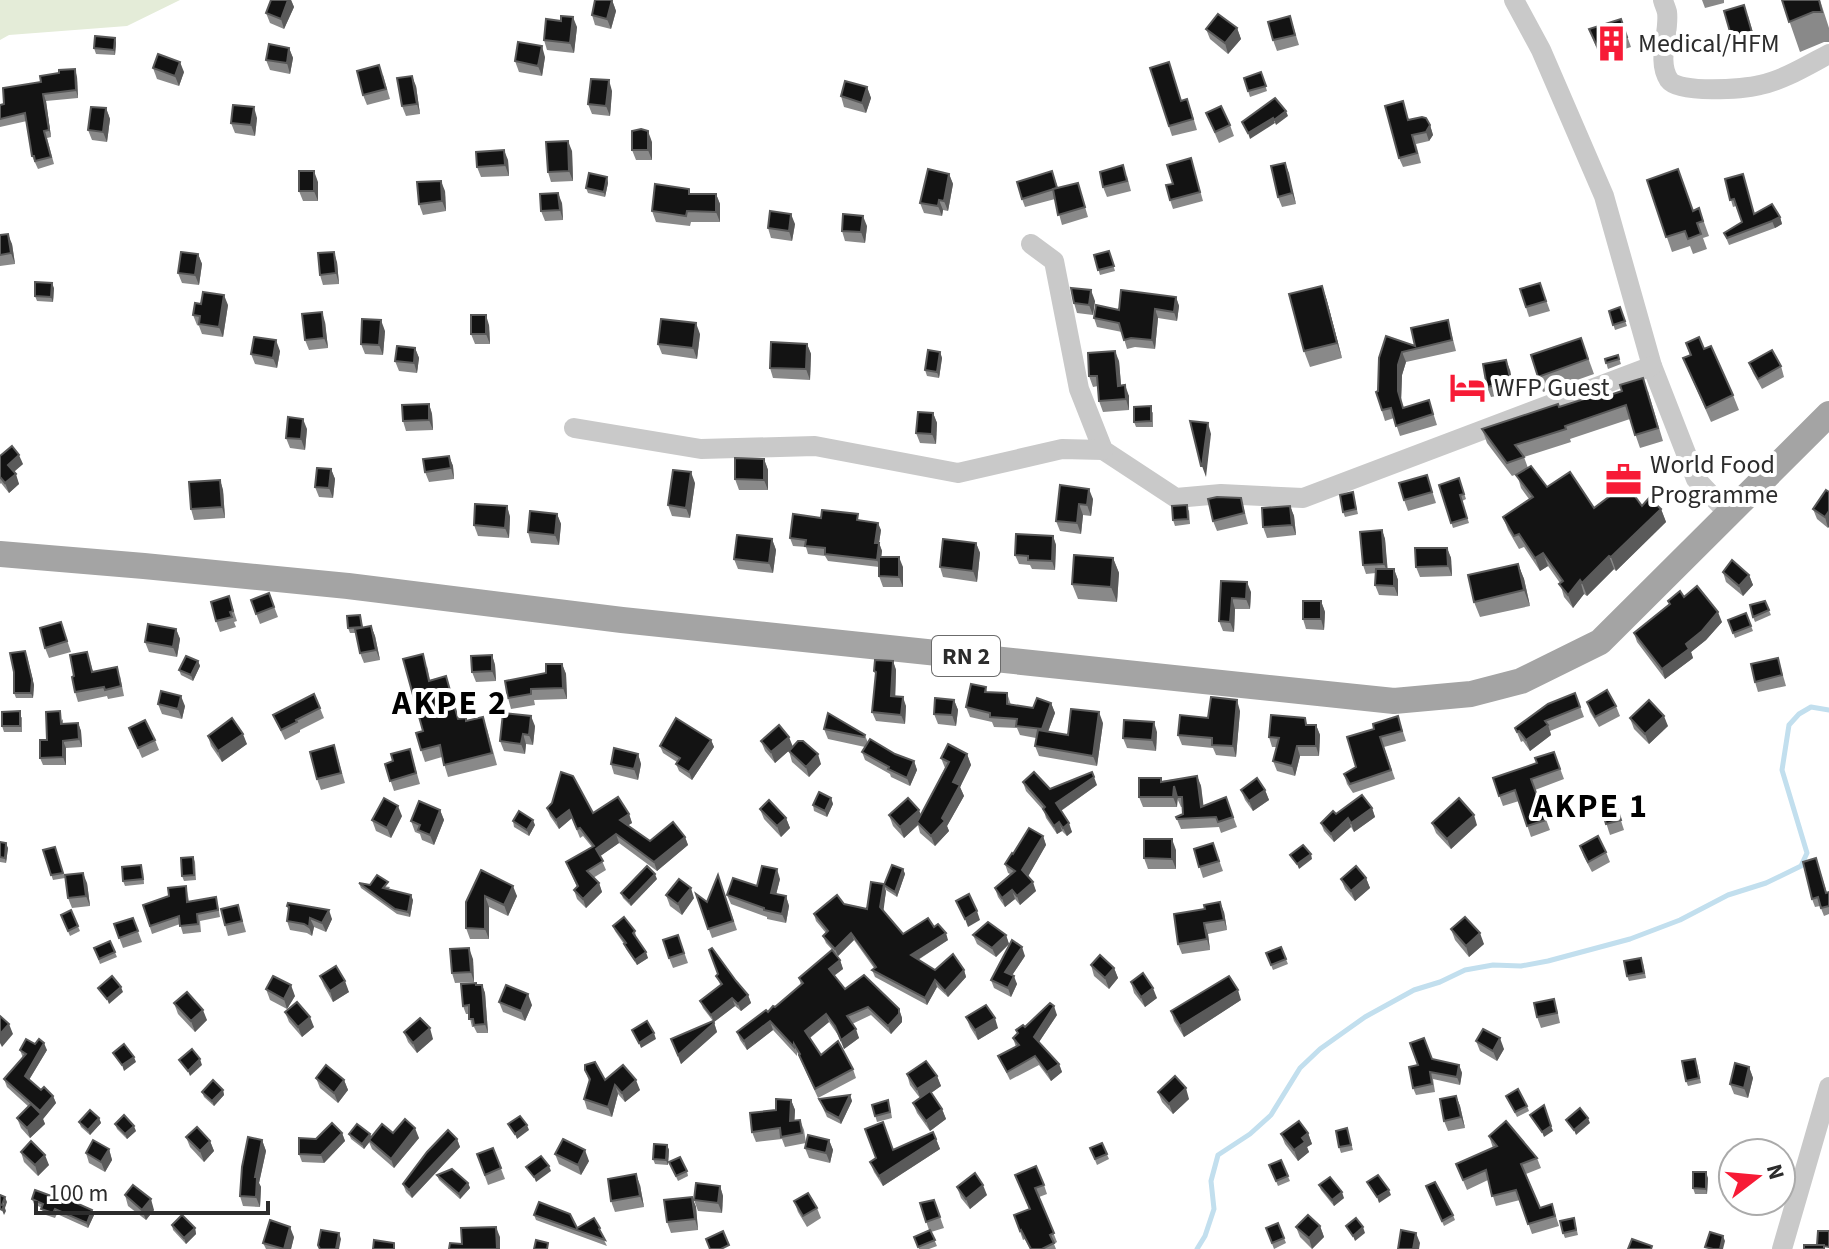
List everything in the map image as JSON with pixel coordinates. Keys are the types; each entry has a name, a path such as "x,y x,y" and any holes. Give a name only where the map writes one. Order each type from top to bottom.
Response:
{"main road":[{"name":"RN 2","path":"0,554 348,586 622,620 1394,701 1471,694 1521,681 1600,642 1829,414"}],"street":[{"path":"1514,0 1541,50 1604,196 1652,366 1696,479 1729,514"},
{"path":"1663,0 1667,12 1663,64 1669,81 1677,87 1694,90 1760,85 1829,54"},
{"path":"1031,244 1054,261 1079,389 1103,450"},
{"path":"574,428 701,449 815,446 958,473 1062,449 1103,450 1176,498 1221,494 1303,498 1652,366"},
{"path":"1782,1249 1829,1087"}],"green space":[{"path":"0,0 180,0 127,26 9,35 0,40"}],"building":[{"path":"271,0 288,0 281,19 266,13"},
{"path":"595,0 612,0 607,19 592,15"},
{"path":"1782,0 1819,0 1822,12 1813,12 1789,22"},
{"path":"1744,5 1753,36 1733,42 1724,11"},
{"path":"1218,14 1237,28 1225,43 1206,29"},
{"path":"561,16 573,17 570,43 544,40 546,19 561,21"},
{"path":"1290,16 1295,35 1273,40 1268,22"},
{"path":"1621,19 1627,37 1597,46 1589,29"},
{"path":"95,36 115,38 114,50 94,48"},
{"path":"518,42 542,46 538,66 515,61"},
{"path":"269,44 289,48 287,63 266,60"},
{"path":"158,54 180,62 175,76 153,68"},
{"path":"1169,62 1181,101 1187,99 1193,119 1169,126 1150,68"},
{"path":"379,65 386,89 363,95 357,71"},
{"path":"75,69 76,90 43,94 49,130 44,131 51,157 35,161 25,113 0,119 0,105 4,104 3,88 41,82 40,76"},
{"path":"1261,72 1266,86 1248,91 1244,78"},
{"path":"412,76 417,104 402,106 397,78"},
{"path":"591,79 609,80 606,106 588,104"},
{"path":"845,81 867,87 862,103 841,96"},
{"path":"1275,98 1286,111 1248,133 1242,122"},
{"path":"1403,101 1408,120 1422,117 1430,125 1426,132 1412,135 1417,153 1399,158 1385,106"},
{"path":"233,105 254,107 251,125 231,123"},
{"path":"1221,106 1230,125 1215,132 1206,113"},
{"path":"91,107 106,108 103,132 88,130"},
{"path":"632,131 648,131 648,150 632,150"},
{"path":"568,141 569,171 548,172 546,142"},
{"path":"504,150 505,165 477,167 476,152"},
{"path":"1191,158 1200,192 1170,200 1166,185 1173,184 1167,165"},
{"path":"1285,163 1292,193 1278,197 1271,166"},
{"path":"1123,165 1127,181 1103,187 1100,172"},
{"path":"928,169 949,174 944,201 939,200 938,206 920,203"},
{"path":"1678,169 1693,211 1699,208 1703,221 1697,223 1701,234 1688,239 1685,231 1666,237 1647,180"},
{"path":"299,171 314,171 314,191 299,191"},
{"path":"1052,171 1057,188 1022,199 1017,182"},
{"path":"589,173 607,177 604,192 586,188"},
{"path":"1743,174 1754,214 1772,204 1780,217 1727,238 1724,233 1742,222 1734,199 1730,200 1725,179"},
{"path":"441,181 442,201 419,204 417,182"},
{"path":"1078,183 1085,207 1058,215 1053,189"},
{"path":"655,184 689,189 689,194 716,194 716,212 687,211 686,216 652,211"},
{"path":"558,193 560,210 541,211 540,194"},
{"path":"770,211 791,214 789,231 768,228"},
{"path":"843,214 863,216 861,232 842,231"},
{"path":"8,234 11,253 0,255 0,235"},
{"path":"1109,251 1114,266 1098,270 1094,255"},
{"path":"181,252 198,254 195,275 178,273"},
{"path":"334,252 336,273 320,275 318,253"},
{"path":"35,282 52,283 51,297 35,296"},
{"path":"1540,283 1546,301 1526,307 1520,289"},
{"path":"1322,286 1337,343 1304,351 1289,294"},
{"path":"1071,288 1091,290 1089,305 1074,303"},
{"path":"1121,290 1176,297 1174,312 1155,309 1152,340 1124,340 1119,323 1094,318 1096,305 1119,310"},
{"path":"203,292 224,295 219,327 199,324 200,316 193,315 195,303 201,304"},
{"path":"1620,307 1625,321 1613,325 1609,311"},
{"path":"322,312 324,338 305,340 302,314"},
{"path":"471,315 486,315 486,334 471,334"},
{"path":"362,319 381,320 379,345 361,344"},
{"path":"661,319 696,323 693,348 658,344"},
{"path":"1448,320 1452,340 1402,352 1398,365 1398,391 1403,408 1429,400 1433,414 1396,426 1391,408 1382,410 1376,392 1379,358 1386,336 1415,346 1411,328"},
{"path":"254,337 276,340 273,358 251,354"},
{"path":"1699,337 1704,349 1711,346 1733,395 1706,408 1683,358 1691,355 1686,343"},
{"path":"1581,338 1588,359 1538,377 1531,355"},
{"path":"771,342 807,344 806,369 770,368"},
{"path":"397,346 415,348 414,363 395,361"},
{"path":"928,350 940,352 937,372 925,370"},
{"path":"1772,350 1781,366 1758,379 1749,363"},
{"path":"1115,351 1118,386 1125,385 1126,399 1099,401 1097,376 1089,376 1088,353"},
{"path":"1618,355 1619,359 1606,363 1605,359"},
{"path":"1506,360 1511,382 1487,387 1483,364"},
{"path":"1643,378 1658,428 1635,435 1626,405 1515,445 1524,457 1507,463 1482,429 1558,404 1559,407 1597,395 1598,399 1622,391 1620,385"},
{"path":"429,404 429,420 403,421 402,405"},
{"path":"1151,406 1151,421 1134,422 1134,407"},
{"path":"918,412 933,413 932,434 916,433"},
{"path":"288,417 303,419 301,439 286,438"},
{"path":"1190,421 1208,423 1202,466 1201,466"},
{"path":"12,446 19,455 8,465 16,474 5,483 0,477 0,456"},
{"path":"449,456 451,468 425,472 423,459"},
{"path":"735,458 764,459 764,480 735,479"},
{"path":"1531,466 1547,487 1570,472 1594,508 1626,484 1642,506 1649,498 1661,509 1582,583 1580,580 1568,595 1559,584 1563,581 1543,553 1535,558 1519,534 1514,536 1503,517 1533,497 1516,475"},
{"path":"317,468 331,469 329,488 315,487"},
{"path":"673,470 691,472 686,508 668,505"},
{"path":"1427,475 1432,492 1404,500 1399,483"},
{"path":"1459,478 1467,518 1451,523 1439,485"},
{"path":"220,480 222,507 191,509 189,482"},
{"path":"1060,485 1089,489 1087,505 1079,504 1077,523 1056,521"},
{"path":"1826,490 1829,492 1829,511 1825,517 1813,509"},
{"path":"1353,492 1356,509 1343,512 1340,495"},
{"path":"1241,498 1244,513 1213,521 1208,499"},
{"path":"475,504 507,506 505,528 474,525"},
{"path":"1187,505 1188,519 1173,520 1172,506"},
{"path":"1290,506 1292,525 1263,527 1262,508"},
{"path":"822,510 858,514 857,520 878,523 875,543 879,543 877,560 825,554 825,548 805,546 806,540 790,538 793,514 821,518"},
{"path":"530,511 557,514 555,535 528,532"},
{"path":"1382,530 1384,564 1363,565 1360,532"},
{"path":"1016,534 1053,536 1052,561 1028,560 1028,556 1015,555"},
{"path":"737,535 772,539 769,563 734,559"},
{"path":"943,539 976,543 973,571 940,567"},
{"path":"1415,548 1447,548 1448,566 1416,567"},
{"path":"1074,555 1113,558 1111,587 1072,584"},
{"path":"879,557 899,557 899,577 879,576"},
{"path":"1732,560 1749,575 1739,586 1723,572"},
{"path":"1518,564 1524,590 1474,602 1468,575"},
{"path":"1376,569 1394,569 1394,586 1375,585"},
{"path":"1221,581 1247,582 1246,599 1232,598 1230,622 1219,621"},
{"path":"1697,586 1718,612 1686,644 1689,649 1662,669 1634,633 1670,604 1668,601 1680,591 1684,597"},
{"path":"269,593 274,607 256,614 251,600"},
{"path":"229,596 232,617 216,621 211,602"},
{"path":"1303,601 1321,601 1321,619 1303,619"},
{"path":"1765,601 1769,610 1753,617 1750,605"},
{"path":"1746,613 1751,626 1733,633 1728,620"},
{"path":"360,615 362,627 348,628 347,616"},
{"path":"61,622 67,641 45,648 40,628"},
{"path":"148,624 176,629 173,647 145,642"},
{"path":"371,626 376,650 360,653 355,629"},
{"path":"25,651 32,680 31,693 14,693 10,653"},
{"path":"87,652 92,672 117,667 121,686 75,692 70,655"},
{"path":"423,654 429,681 446,676 458,719 466,718 466,721 483,717 492,753 444,765 440,745 421,750 416,733 423,731 403,659"},
{"path":"492,655 492,671 472,672 471,656"},
{"path":"186,656 198,661 191,675 179,670"},
{"path":"1778,658 1782,675 1755,682 1751,664"},
{"path":"875,660 893,661 891,696 903,697 901,715 872,712"},
{"path":"546,664 562,664 563,688 531,689 531,694 508,698 505,681 546,673"},
{"path":"971,684 986,687 985,692 1007,693 1007,704 1033,708 1037,698 1051,703 1042,729 1016,726 1017,719 990,717 990,713 966,707"},
{"path":"1607,690 1616,706 1595,717 1587,702"},
{"path":"161,691 181,696 178,709 158,704"},
{"path":"1575,693 1580,707 1545,721 1548,725 1526,740 1517,732 1515,728 1548,704"},
{"path":"314,694 320,708 281,730 273,715"},
{"path":"1211,697 1237,700 1233,746 1212,745 1212,738 1178,735 1180,715 1208,718"},
{"path":"935,698 954,700 952,715 934,714"},
{"path":"1649,700 1664,716 1645,734 1630,718"},
{"path":"1071,709 1099,712 1093,756 1035,746 1038,730 1068,735"},
{"path":"20,711 20,726 2,726 2,712"},
{"path":"60,711 61,724 78,723 79,739 63,741 63,757 40,758 40,740 47,740 46,712"},
{"path":"503,713 531,716 529,735 523,734 521,744 500,741"},
{"path":"828,713 865,735 864,737 824,729"},
{"path":"1271,715 1305,718 1306,725 1316,725 1316,746 1297,746 1292,766 1273,761 1279,738 1269,737"},
{"path":"1398,716 1402,731 1380,737 1391,770 1350,784 1344,774 1356,767 1347,737 1374,729 1373,724"},
{"path":"232,718 243,734 218,751 208,736"},
{"path":"676,718 711,740 689,772 676,764 680,758 660,746"},
{"path":"145,720 155,740 138,748 129,728"},
{"path":"1124,720 1154,722 1152,740 1123,738"},
{"path":"779,725 789,737 771,752 761,741"},
{"path":"870,739 914,761 907,778 862,752"},
{"path":"798,741 803,741 818,754 806,767 789,751"},
{"path":"948,744 967,754 953,782 960,785 942,818 945,821 931,836 917,822 949,762 941,758"},
{"path":"334,745 341,773 317,779 310,752"},
{"path":"614,748 638,754 634,769 611,764"},
{"path":"410,749 416,773 390,781 385,764 393,761 391,754"},
{"path":"1554,752 1560,769 1531,779 1546,820 1527,826 1515,790 1499,796 1493,778 1537,763 1535,758"},
{"path":"561,772 573,776 593,813 618,797 629,814 620,820 650,841 673,822 685,837 654,862 616,834 596,849 603,861 587,871 599,883 583,899 574,890 578,886 566,862 594,846 580,828 577,829 569,810 556,820 547,808 552,803"},
{"path":"1034,772 1050,789 1092,772 1094,777 1056,803 1069,823 1063,828 1059,822 1054,826 1043,809 1045,807 1023,782"},
{"path":"1197,776 1201,807 1226,797 1233,817 1218,822 1216,817 1177,819 1183,814 1182,797 1177,797 1174,786 1173,797 1139,797 1139,778 1161,778 1161,782"},
{"path":"1257,778 1265,790 1249,801 1241,790"},
{"path":"819,792 831,798 825,811 813,805"},
{"path":"1362,795 1372,808 1351,823 1348,818 1331,834 1321,823 1333,811 1336,814"},
{"path":"384,798 398,806 387,828 372,820"},
{"path":"908,798 919,810 900,827 889,815"},
{"path":"1459,798 1474,815 1447,839 1432,823"},
{"path":"769,800 786,818 777,826 760,809"},
{"path":"419,801 440,810 430,835 418,830 420,825 411,821"},
{"path":"1615,802 1621,820 1606,824 1601,807"},
{"path":"519,811 533,820 527,830 513,821"},
{"path":"1029,828 1043,836 1022,870 1033,882 1017,896 1012,890 1002,898 995,888 1015,871 1005,864"},
{"path":"1598,836 1606,852 1588,862 1580,846"},
{"path":"1144,839 1172,839 1172,859 1144,858"},
{"path":"0,842 6,843 5,858 0,857"},
{"path":"1213,843 1219,861 1199,867 1194,849"},
{"path":"1303,845 1311,854 1297,864 1290,855"},
{"path":"55,847 63,873 51,875 43,850"},
{"path":"193,857 194,875 182,876 181,858"},
{"path":"1816,858 1826,893 1829,892 1829,906 1821,908 1818,897 1812,899 1803,862"},
{"path":"141,865 143,879 123,881 122,867"},
{"path":"892,865 903,869 895,892 884,885"},
{"path":"647,866 655,874 629,901 621,893"},
{"path":"762,866 777,869 771,893 786,896 782,914 727,895 733,878 757,886"},
{"path":"1356,866 1366,878 1351,891 1341,879"},
{"path":"481,870 513,886 504,905 485,896 485,929 466,928 466,902"},
{"path":"83,873 86,896 68,898 65,875"},
{"path":"377,875 388,882 383,888 411,895 408,912 395,909 359,883 370,885"},
{"path":"718,875 733,921 708,929 696,894 707,902"},
{"path":"679,879 691,888 678,904 666,895"},
{"path":"871,882 884,884 880,907 903,934 928,918 934,927 938,924 946,933 911,955 935,970 953,954 964,970 945,991 935,980 925,998 872,970 876,967 851,933 835,949 823,936 828,931 814,914 837,895 844,904 867,909"},
{"path":"186,886 187,902 216,897 218,910 197,914 198,924 180,926 179,916 150,926 143,905 169,896 168,888"},
{"path":"969,894 977,911 965,919 956,901"},
{"path":"1220,902 1224,920 1204,923 1207,939 1178,944 1174,914 1205,909 1204,905"},
{"path":"288,903 329,910 322,923 310,918 309,927 287,921"},
{"path":"238,905 242,921 225,925 221,909"},
{"path":"71,910 78,926 68,931 61,915"},
{"path":"624,917 646,952 635,960 613,926"},
{"path":"1465,917 1480,933 1466,946 1451,929"},
{"path":"133,918 138,931 119,938 114,924"},
{"path":"988,922 1006,935 992,948 973,935"},
{"path":"678,935 684,953 669,958 663,940"},
{"path":"1012,940 1022,947 1005,972 1014,976 1008,988 991,980"},
{"path":"110,941 115,952 99,959 94,948"},
{"path":"1281,947 1286,959 1271,965 1266,953"},
{"path":"469,948 471,972 452,973 450,949"},
{"path":"712,948 748,995 738,1004 732,998 711,1015 700,1001 722,984 716,976 718,974 709,950"},
{"path":"832,950 840,960 829,969 845,989 864,975 899,1009 899,1014 888,1026 868,1007 847,1016 856,1029 841,1040 826,1014 805,1031 821,1055 838,1041 853,1069 815,1089 794,1044 794,1047 770,1021 744,1041 737,1032 766,1010 768,1012 775,1007 803,983 799,978"},
{"path":"1100,955 1114,968 1105,978 1091,965"},
{"path":"1641,958 1644,973 1627,976 1624,961"},
{"path":"336,966 345,981 330,991 320,976"},
{"path":"1143,973 1153,988 1141,997 1131,982"},
{"path":"112,976 121,987 107,999 98,988"},
{"path":"273,976 291,985 284,999 266,989"},
{"path":"1229,976 1238,990 1180,1026 1171,1011"},
{"path":"461,984 482,985 485,1024 474,1025 473,1019 469,1019 469,1005 463,1006"},
{"path":"506,985 528,994 521,1011 499,1002"},
{"path":"187,992 203,1010 191,1021 174,1003"},
{"path":"1554,999 1557,1013 1537,1017 1534,1003"},
{"path":"297,1002 310,1017 298,1027 285,1012"},
{"path":"1050,1003 1054,1006 1034,1037 1059,1064 1047,1072 1035,1056 1007,1072 998,1056 1019,1045 1013,1038 1018,1033 1016,1030 1023,1025 1025,1027"},
{"path":"986,1005 995,1018 975,1030 966,1017"},
{"path":"0,1016 9,1024 0,1034"},
{"path":"420,1018 430,1028 413,1043 404,1032"},
{"path":"647,1021 654,1033 639,1043 632,1030"},
{"path":"714,1023 678,1055 671,1039"},
{"path":"1483,1029 1500,1038 1493,1051 1476,1041"},
{"path":"1424,1038 1432,1059 1459,1065 1457,1077 1430,1072 1432,1084 1413,1088 1409,1067 1418,1065 1410,1043"},
{"path":"26,1039 35,1044 39,1039 44,1043 25,1076 53,1096 40,1111 4,1079 26,1054 20,1050"},
{"path":"124,1044 134,1057 122,1065 113,1053"},
{"path":"192,1049 200,1059 188,1071 179,1060"},
{"path":"1695,1059 1699,1078 1686,1081 1682,1061"},
{"path":"926,1061 937,1076 917,1089 907,1074"},
{"path":"595,1062 605,1080 623,1065 636,1080 622,1093 615,1085 608,1107 584,1099 590,1079 585,1065"},
{"path":"1735,1063 1749,1067 1744,1088 1730,1084"},
{"path":"326,1065 344,1080 334,1093 316,1078"},
{"path":"1175,1076 1186,1088 1169,1104 1158,1092"},
{"path":"213,1080 223,1090 212,1101 202,1092"},
{"path":"1518,1089 1527,1106 1515,1112 1506,1096"},
{"path":"930,1091 942,1109 926,1121 913,1103"},
{"path":"850,1095 839,1118 826,1111 819,1099"},
{"path":"1456,1096 1461,1117 1444,1121 1440,1099"},
{"path":"776,1099 791,1100 790,1121 800,1120 802,1133 781,1137 780,1128 752,1132 750,1113 776,1110"},
{"path":"888,1100 890,1112 875,1116 872,1105"},
{"path":"31,1104 41,1114 27,1128 17,1118"},
{"path":"1544,1105 1551,1126 1542,1132 1530,1115"},
{"path":"1580,1108 1588,1118 1574,1130 1566,1120"},
{"path":"90,1110 99,1118 88,1130 79,1122"},
{"path":"124,1115 134,1126 125,1134 115,1124"},
{"path":"520,1116 527,1125 515,1134 508,1124"},
{"path":"405,1119 415,1128 391,1159 369,1140 382,1124 393,1133"},
{"path":"1299,1121 1308,1133 1302,1138 1305,1142 1294,1150 1281,1134"},
{"path":"1506,1121 1537,1158 1521,1164 1540,1208 1552,1204 1555,1216 1528,1224 1516,1190 1492,1196 1486,1170 1463,1180 1456,1164 1497,1146 1489,1136"},
{"path":"883,1122 893,1150 933,1132 936,1139 879,1176 870,1162 876,1158 865,1129"},
{"path":"332,1123 342,1133 321,1155 299,1154 299,1138 316,1139"},
{"path":"357,1124 370,1134 362,1144 349,1134"},
{"path":"197,1127 210,1141 200,1151 186,1137"},
{"path":"1347,1128 1351,1145 1339,1147 1336,1131"},
{"path":"448,1130 457,1139 409,1190 403,1184"},
{"path":"808,1135 829,1140 826,1153 805,1148"},
{"path":"248,1137 262,1140 255,1177 256,1197 240,1196"},
{"path":"563,1139 585,1150 578,1165 555,1154"},
{"path":"93,1140 109,1149 101,1162 86,1153"},
{"path":"31,1141 45,1155 35,1165 21,1152"},
{"path":"1102,1143 1107,1154 1095,1159 1090,1148"},
{"path":"654,1144 667,1145 666,1160 653,1159"},
{"path":"493,1148 501,1168 485,1175 477,1154"},
{"path":"541,1156 549,1166 534,1177 526,1167"},
{"path":"680,1157 687,1171 676,1176 669,1162"},
{"path":"1281,1160 1288,1176 1276,1181 1269,1165"},
{"path":"1036,1166 1044,1185 1035,1188 1054,1233 1050,1235 1054,1243 1042,1249 1031,1249 1014,1215 1030,1209 1015,1175"},
{"path":"452,1169 468,1183 459,1194 437,1175"},
{"path":"1693,1172 1706,1172 1706,1189 1693,1188"},
{"path":"975,1173 983,1185 966,1199 957,1187"},
{"path":"636,1174 640,1196 611,1201 608,1179"},
{"path":"1378,1175 1389,1190 1377,1197 1367,1182"},
{"path":"1330,1177 1342,1192 1332,1200 1319,1185"},
{"path":"1435,1182 1453,1215 1442,1221 1426,1186"},
{"path":"696,1183 720,1186 718,1203 694,1200"},
{"path":"133,1185 151,1199 142,1210 125,1195"},
{"path":"35,1190 62,1200 63,1197 92,1210 87,1223 55,1209 53,1213 41,1209 43,1204 32,1199"},
{"path":"808,1193 817,1208 803,1216 794,1201"},
{"path":"0,1195 5,1197 2,1210 0,1209"},
{"path":"692,1197 695,1219 667,1222 664,1200"},
{"path":"934,1200 940,1217 926,1222 920,1203"},
{"path":"539,1202 570,1214 577,1228 594,1218 605,1240 534,1215"},
{"path":"182,1215 195,1228 184,1238 172,1225"},
{"path":"1308,1215 1320,1226 1309,1238 1296,1227"},
{"path":"1356,1218 1363,1227 1353,1236 1346,1226"},
{"path":"1574,1218 1576,1230 1563,1233 1560,1221"},
{"path":"270,1220 290,1227 284,1249 263,1243"},
{"path":"1278,1223 1284,1238 1272,1243 1266,1228"},
{"path":"496,1227 497,1249 449,1249 450,1243 462,1244 461,1228"},
{"path":"321,1230 339,1233 336,1249 320,1249"},
{"path":"930,1230 935,1240 918,1247 914,1237"},
{"path":"1401,1230 1416,1233 1413,1249 1398,1249"},
{"path":"723,1231 729,1245 710,1249 706,1239"},
{"path":"1818,1231 1829,1231 1829,1247 1817,1245"},
{"path":"1710,1232 1723,1236 1720,1249 1705,1247"},
{"path":"1632,1239 1652,1246 1651,1249 1628,1249"},
{"path":"374,1240 394,1243 394,1249 373,1249"},
{"path":"536,1240 548,1243 547,1249 534,1249"},
{"path":"1804,1245 1824,1245 1824,1249 1804,1249"}],"waterway":[{"path":"1197,1249 1214,1209 1211,1181 1218,1155 1250,1134 1271,1115 1300,1068 1320,1049 1365,1017 1414,990 1465,970 1548,961 1630,939 1801,866 1807,853 1782,770 1789,725 1811,707 1829,710"}],"place":[{"name":"Medical/HFM","path":"1612,43"},
{"name":"WFP Guest","path":"1468,387"},
{"name":"World Food Programme","path":"1624,479"}],"district":[{"name":"AKPE 2","path":"450,703"},
{"name":"AKPE 1","path":"1591,806"}]}
